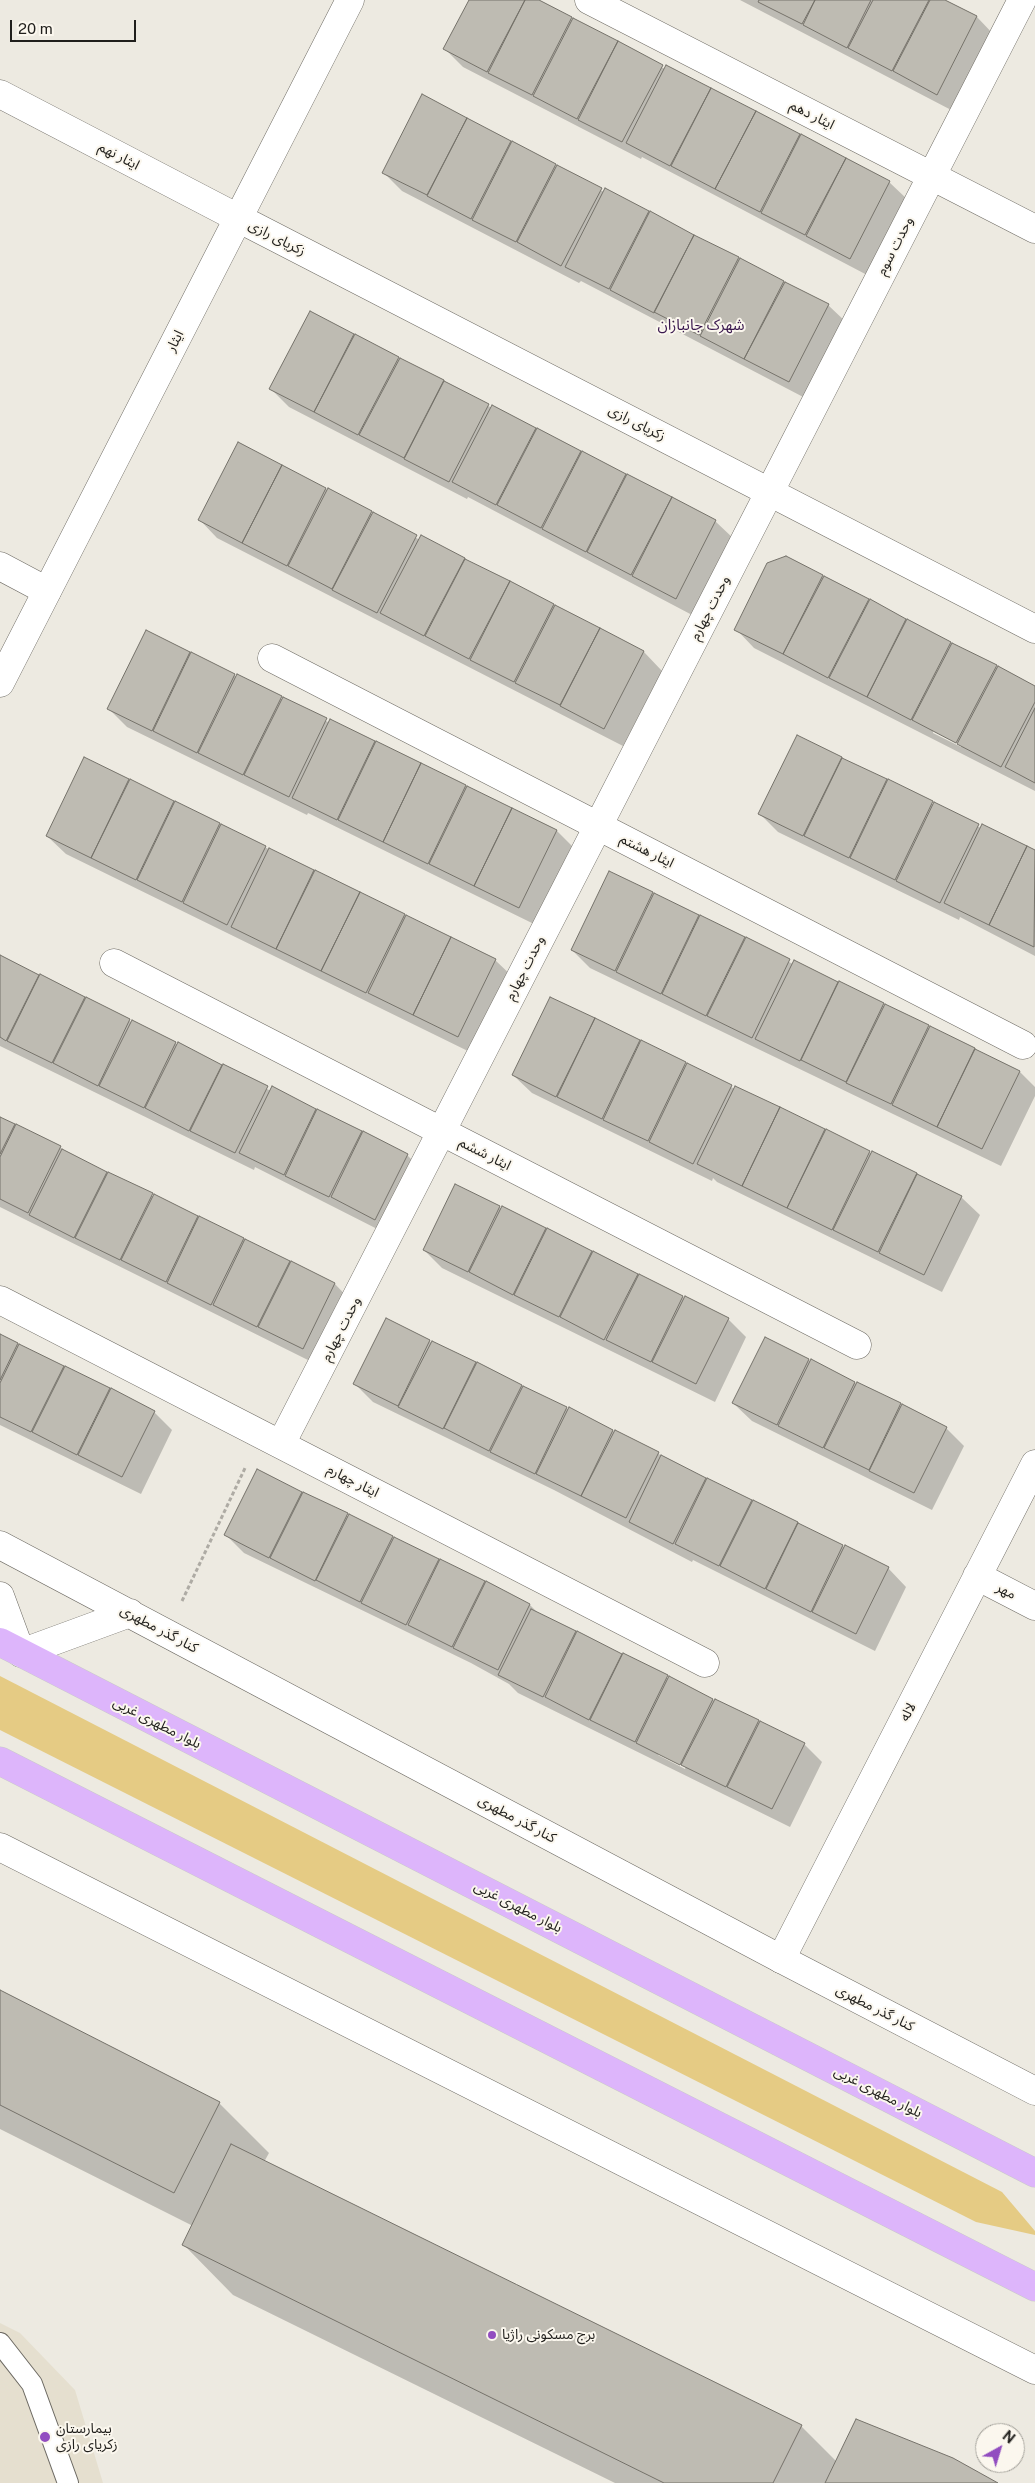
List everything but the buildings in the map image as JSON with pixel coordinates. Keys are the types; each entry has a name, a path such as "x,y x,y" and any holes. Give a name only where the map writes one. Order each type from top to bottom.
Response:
{"main road":[{"name":"بلوار مطهری غربی","path":"10,1648 1035,2173"},
{"path":"0,1761 1035,2287"}],"street":[{"name":"ایثار","path":"0,683 350,0"},
{"name":"ایثار دهم","path":"589,0 1035,229"},
{"name":"وحدت سوم","path":"769,492 1022,0"},
{"name":"ایثار نهم","path":"0,94 238,218"},
{"name":"زکریای رازی","path":"238,218 1035,629"},
{"name":"وحدت چهارم","path":"271,1439 442,1131 769,492"},
{"path":"0,566 47,591"},
{"name":"ایثار هشتم","path":"272,658 1023,1045"},
{"name":"ایثار ششم","path":"114,963 857,1345"},
{"name":"ایثار چهارم","path":"0,1300 705,1663"},
{"name":"لاله","path":"781,1959 1035,1464"},
{"name":"کنار گذر مطهری","path":"0,1545 781,1959 1035,2091"},
{"name":"مهر","path":"978,1576 1035,1606"},
{"path":"0,1596 10,1648 130,1613"},
{"path":"0,1847 1035,2370"}],"lane":[{"path":"0,2343 32,2384 68,2483"}],"path":[{"path":"166,1633 271,1439"}],"shaded area":[{"path":"0,1676 1002,2192 1035,2231 1035,2235 976,2222 0,1730"},
{"name":"بیمارستان زکریای رازی","path":"0,2323 20,2333 75,2390 103,2483 0,2483"}],"place":[{"name":"برج مسکونی راژیا","path":"492,2335"},
{"name":"بیمارستان زکریای رازی","path":"45,2437"}],"district":[{"name":"شهرک جانبازان","path":"701,325"}]}
